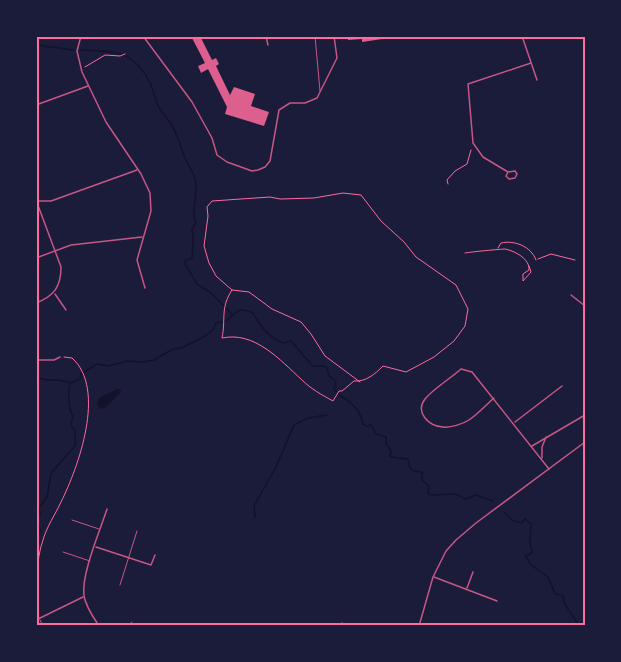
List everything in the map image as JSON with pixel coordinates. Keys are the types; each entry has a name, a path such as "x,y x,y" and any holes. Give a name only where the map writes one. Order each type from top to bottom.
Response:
{"street":[{"path":"81,36 77,51 88,86 106,122 146,181 152,201 137,260 145,288"},
{"path":"143,36 192,102 212,138 217,155 227,162 252,171 265,167 270,160 279,110 290,103 310,102 317,98 337,58 334,36"},
{"path":"266,36 268,45"},
{"path":"522,36 537,80"},
{"path":"508,172 483,157 475,146 471,134 471,102 468,84 531,63"},
{"path":"36,105 88,86"},
{"path":"36,303 54,294 61,278 61,267 36,200 51,201 138,169"},
{"path":"36,258 70,245 143,237"},
{"path":"54,294 66,310"},
{"path":"571,295 585,306"},
{"path":"36,360 54,360 60,357"},
{"path":"494,398 469,420 456,425 442,427 430,423 422,415 421,408 425,399 461,369 472,372 494,398 514,423 549,469"},
{"path":"514,423 562,386"},
{"path":"532,446 585,415"},
{"path":"543,461 542,447 547,436"},
{"path":"419,626 433,577 446,551 467,530 585,442"},
{"path":"98,626 84,596 86,573 107,509"},
{"path":"95,547 151,565 155,555"},
{"path":"467,589 473,572"},
{"path":"433,577 497,601"},
{"path":"36,620 84,596"}],"lane":[{"path":"315,36 320,91"},
{"path":"72,520 100,529"},
{"path":"120,585 137,531"},
{"path":"63,552 90,561"},
{"path":"39,618 43,626"},
{"path":"127,626 132,622"}],"path":[{"path":"81,69 105,55 125,54"},
{"path":"448,184 447,180 455,171 467,164 471,150 475,146"},
{"path":"232,290 224,307 222,338 233,336 266,348 279,357 303,381 333,401 339,391 354,381 360,382 371,376 383,366 406,372 434,357 461,334 469,313 467,306 456,285 416,257 404,242 381,221 361,195 343,193 314,198 270,197 212,201 207,207 208,216 204,232 205,252 216,276 232,290 249,292 272,309 301,322 325,356 360,382"},
{"path":"498,250 501,243 520,243 534,254 536,260"},
{"path":"465,253 504,249 529,265 532,260 550,254 575,260"},
{"path":"39,618 37,608 40,549 45,532 63,500 87,428 89,400 80,366 72,358 60,357"}],"shaded area":[{"path":"117,389 121,390 120,393 106,407 100,409 97,404 99,398"}],"building":[{"path":"191,36 200,36 212,60 216,58 219,64 216,66 230,95 234,87 255,94 251,106 269,112 264,126 225,114 227,107 208,69 201,73 198,66 205,63"},
{"path":"348,36 396,37 362,42 362,39 348,40"}],"waterway":[{"path":"36,43 74,50"},
{"path":"81,50 122,54 130,58 144,72 158,106 177,136 195,179 194,219 196,223 192,229 192,258 185,261 185,264 197,284 211,293 232,314"},
{"path":"36,377 70,383 80,379 81,374 97,364 109,366 127,361 154,360 173,349 181,348 202,338 213,330 216,323 226,321 237,311 243,310 253,313 273,338 283,343 291,341 313,366 327,368 329,376 336,381 334,388 337,392"},
{"path":"36,545 40,530 37,520 40,515 39,508 47,497 51,473 75,446 75,431 71,425 73,416 69,400 70,383"},
{"path":"339,395 354,407 363,424 371,425 376,434 386,437 386,444 391,451 390,456 408,459 413,471 422,472 422,480 429,486 428,493 432,495 455,494 466,499 476,495 493,501"},
{"path":"255,517 254,506 276,467 294,425 308,418 327,415"},
{"path":"504,512 512,520 522,523 525,519 531,524 532,552 525,555 531,565 548,577 555,594 563,596 565,604 579,626"}]}
